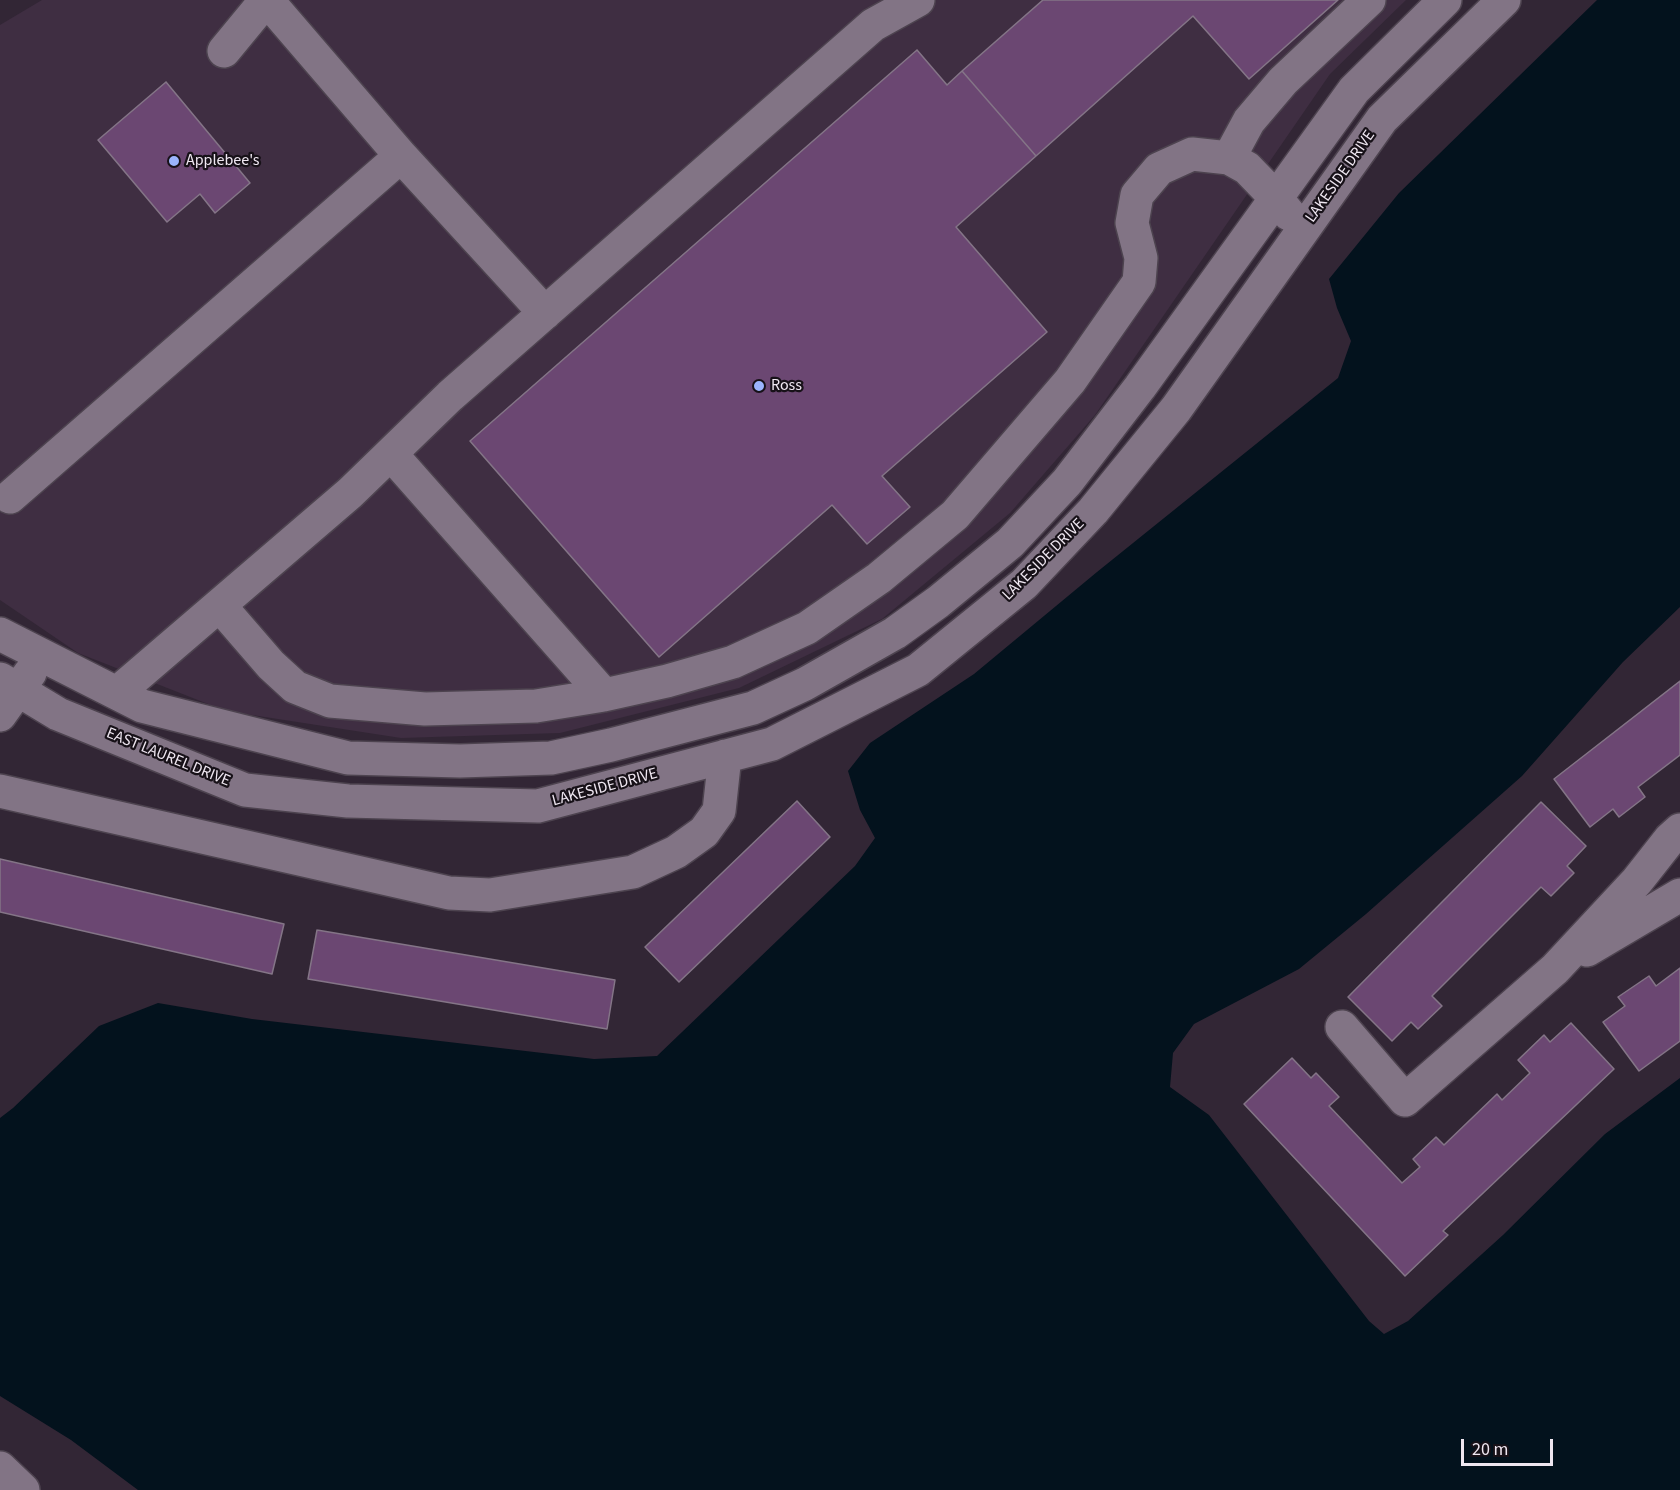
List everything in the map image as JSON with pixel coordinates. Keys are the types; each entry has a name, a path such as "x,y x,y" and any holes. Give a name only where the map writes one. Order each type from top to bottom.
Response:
{"street":[{"path":"224,51 267,0 401,156 545,313"},
{"path":"117,693 350,493 450,396 873,25 918,0"},
{"path":"1229,158 1248,121 1283,81 1369,0"},
{"path":"0,634 142,706 348,758 460,761 551,758 753,708 805,684 895,633 938,602 1011,543 1067,482 1140,387 1354,90 1445,0"},
{"name":"LAKESIDE DRIVE","path":"348,801 538,806 772,744 918,670 1024,584 1094,511 1176,409 1382,119 1504,0"},
{"path":"219,606 271,665 295,687 330,701 425,709 536,706 604,695 667,681 733,662 807,628 879,578 956,515 1070,381 1139,282 1141,258 1132,223 1137,195 1159,169 1192,154 1229,158 1247,168 1276,198 1302,231"},
{"path":"10,497 401,156"},
{"path":"391,454 604,695"},
{"path":"6,695 42,656"},
{"name":"EAST LAUREL DRIVE","path":"6,695 245,790 348,801"},
{"path":"0,791 449,893 490,895 633,872 676,852 704,832 718,811 725,756"},
{"path":"1342,1027 1405,1100 1555,969 1637,881 1670,839 1680,830"},
{"path":"1555,969 1680,895"},
{"path":"0,1468 23,1490"}],"shaded area":[{"path":"42,0 1406,0 1330,74 1095,415 1010,513 882,619 739,688 560,733 401,738 226,711 78,653 0,600 0,25"}],"water":[{"path":"1597,0 1680,0 1680,607 1623,662 1522,776 1366,914 1299,969 1194,1024 1173,1053 1170,1087 1209,1115 1369,1321 1384,1334 1408,1321 1503,1235 1605,1134 1680,1078 1680,1490 138,1490 71,1440 0,1396 0,1118 99,1026 158,1003 252,1019 594,1059 657,1056 855,866 875,838 860,810 848,771 870,743 974,674 1338,378 1351,341 1337,308 1329,279 1399,193"}],"building":[{"path":"1043,0 1338,0 1249,79 1193,16 1036,156 962,71"},
{"name":"Ross","path":"917,50 947,85 962,71 1036,156 956,227 1047,332 882,476 910,507 867,544 832,505 659,657 470,441"},
{"name":"Applebee's","path":"166,82 250,183 215,213 200,194 167,222 98,140"},
{"path":"1680,681 1680,755 1638,787 1645,797 1619,817 1613,809 1590,827 1554,779"},
{"path":"797,801 830,837 679,982 645,947"},
{"path":"1541,802 1586,846 1567,866 1574,873 1551,896 1541,887 1432,996 1442,1006 1418,1029 1411,1022 1392,1041 1348,997"},
{"path":"0,859 284,924 272,974 0,912"},
{"path":"317,930 615,980 607,1029 308,979"},
{"path":"1680,968 1680,1041 1639,1071 1603,1022 1625,1006 1618,997 1649,976 1656,986"},
{"path":"1571,1023 1614,1069 1443,1231 1448,1235 1405,1276 1244,1104 1292,1058 1311,1078 1316,1073 1339,1097 1329,1106 1402,1183 1420,1167 1413,1159 1436,1137 1444,1145 1497,1094 1502,1100 1530,1073 1518,1060 1544,1035 1550,1042"}],"place":[{"name":"Applebee's","path":"174,161"},
{"name":"Ross","path":"759,386"}]}
